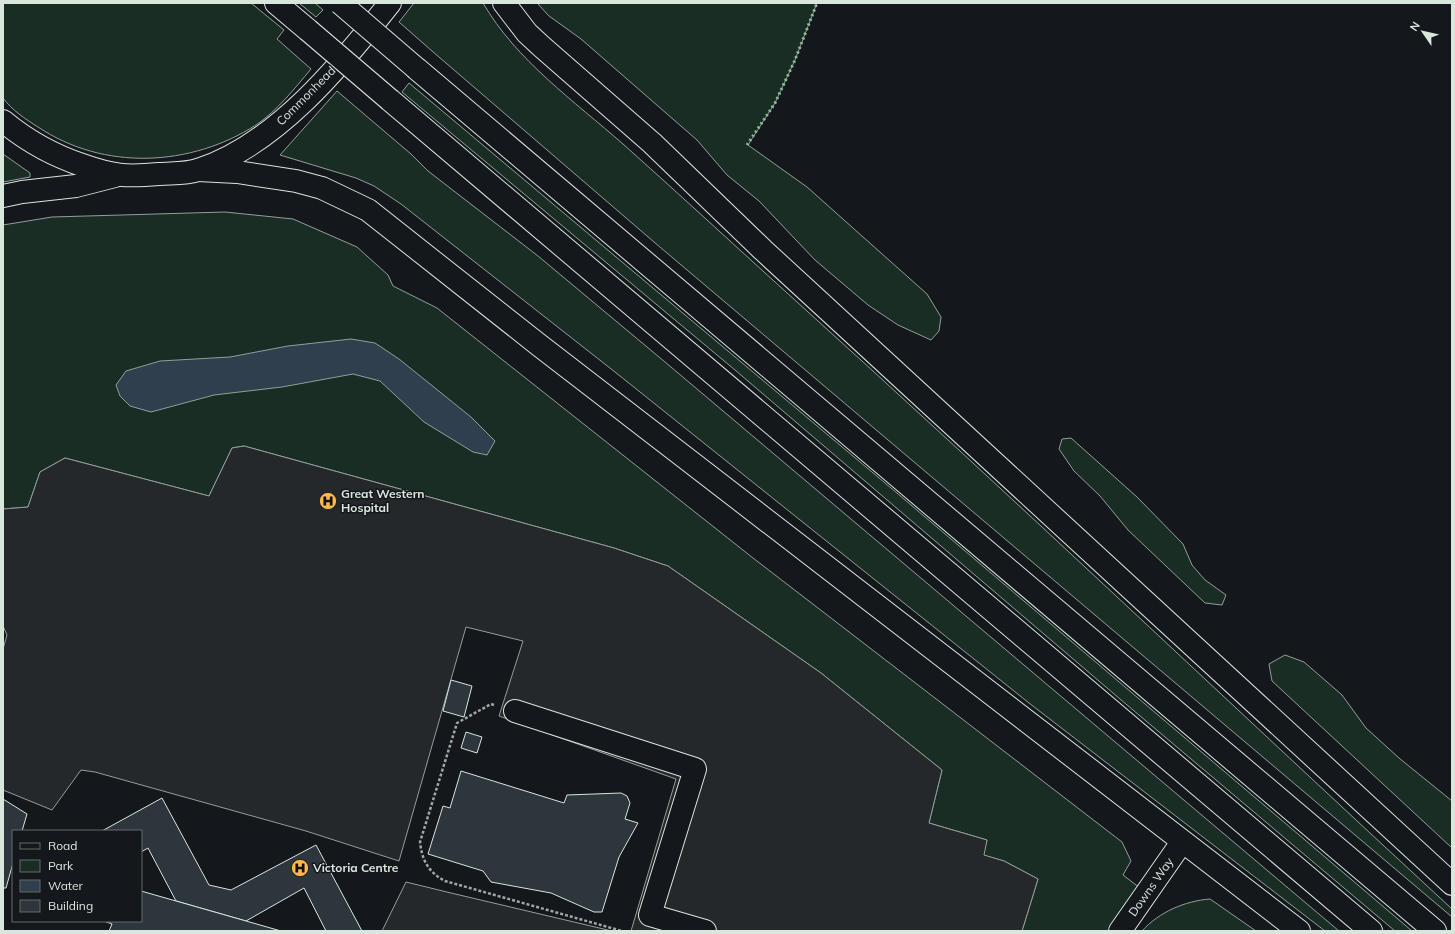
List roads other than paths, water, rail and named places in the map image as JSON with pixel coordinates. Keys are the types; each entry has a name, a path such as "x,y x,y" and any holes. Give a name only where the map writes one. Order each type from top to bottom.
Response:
{"main road":[{"path":"276,3 1371,931"},
{"path":"340,3 1435,931"},
{"name":"Commonhead","path":"3,121 24,138 52,154 116,176 139,176 198,170 234,154 258,140 290,114 321,83 390,3"},
{"path":"504,3 527,33 652,143 769,255 1452,884"},
{"path":"198,170 237,172 296,181 322,188 368,210 545,350 1299,931"},
{"path":"3,196 22,192 76,186 116,176"},
{"path":"515,712 695,769 650,915 705,931"},
{"name":"Downs Way","path":"1120,931 1182,842"}],"water":[{"path":"351,339 375,343 399,359 471,417 495,441 487,455 473,452 424,422 380,381 353,374 282,387 214,395 151,412 130,406 120,396 116,385 126,371 160,361 230,357 288,346"}],"place":[{"name":"Great Western Hospital","path":"328,501"},
{"name":"Victoria Centre","path":"300,868"}]}
